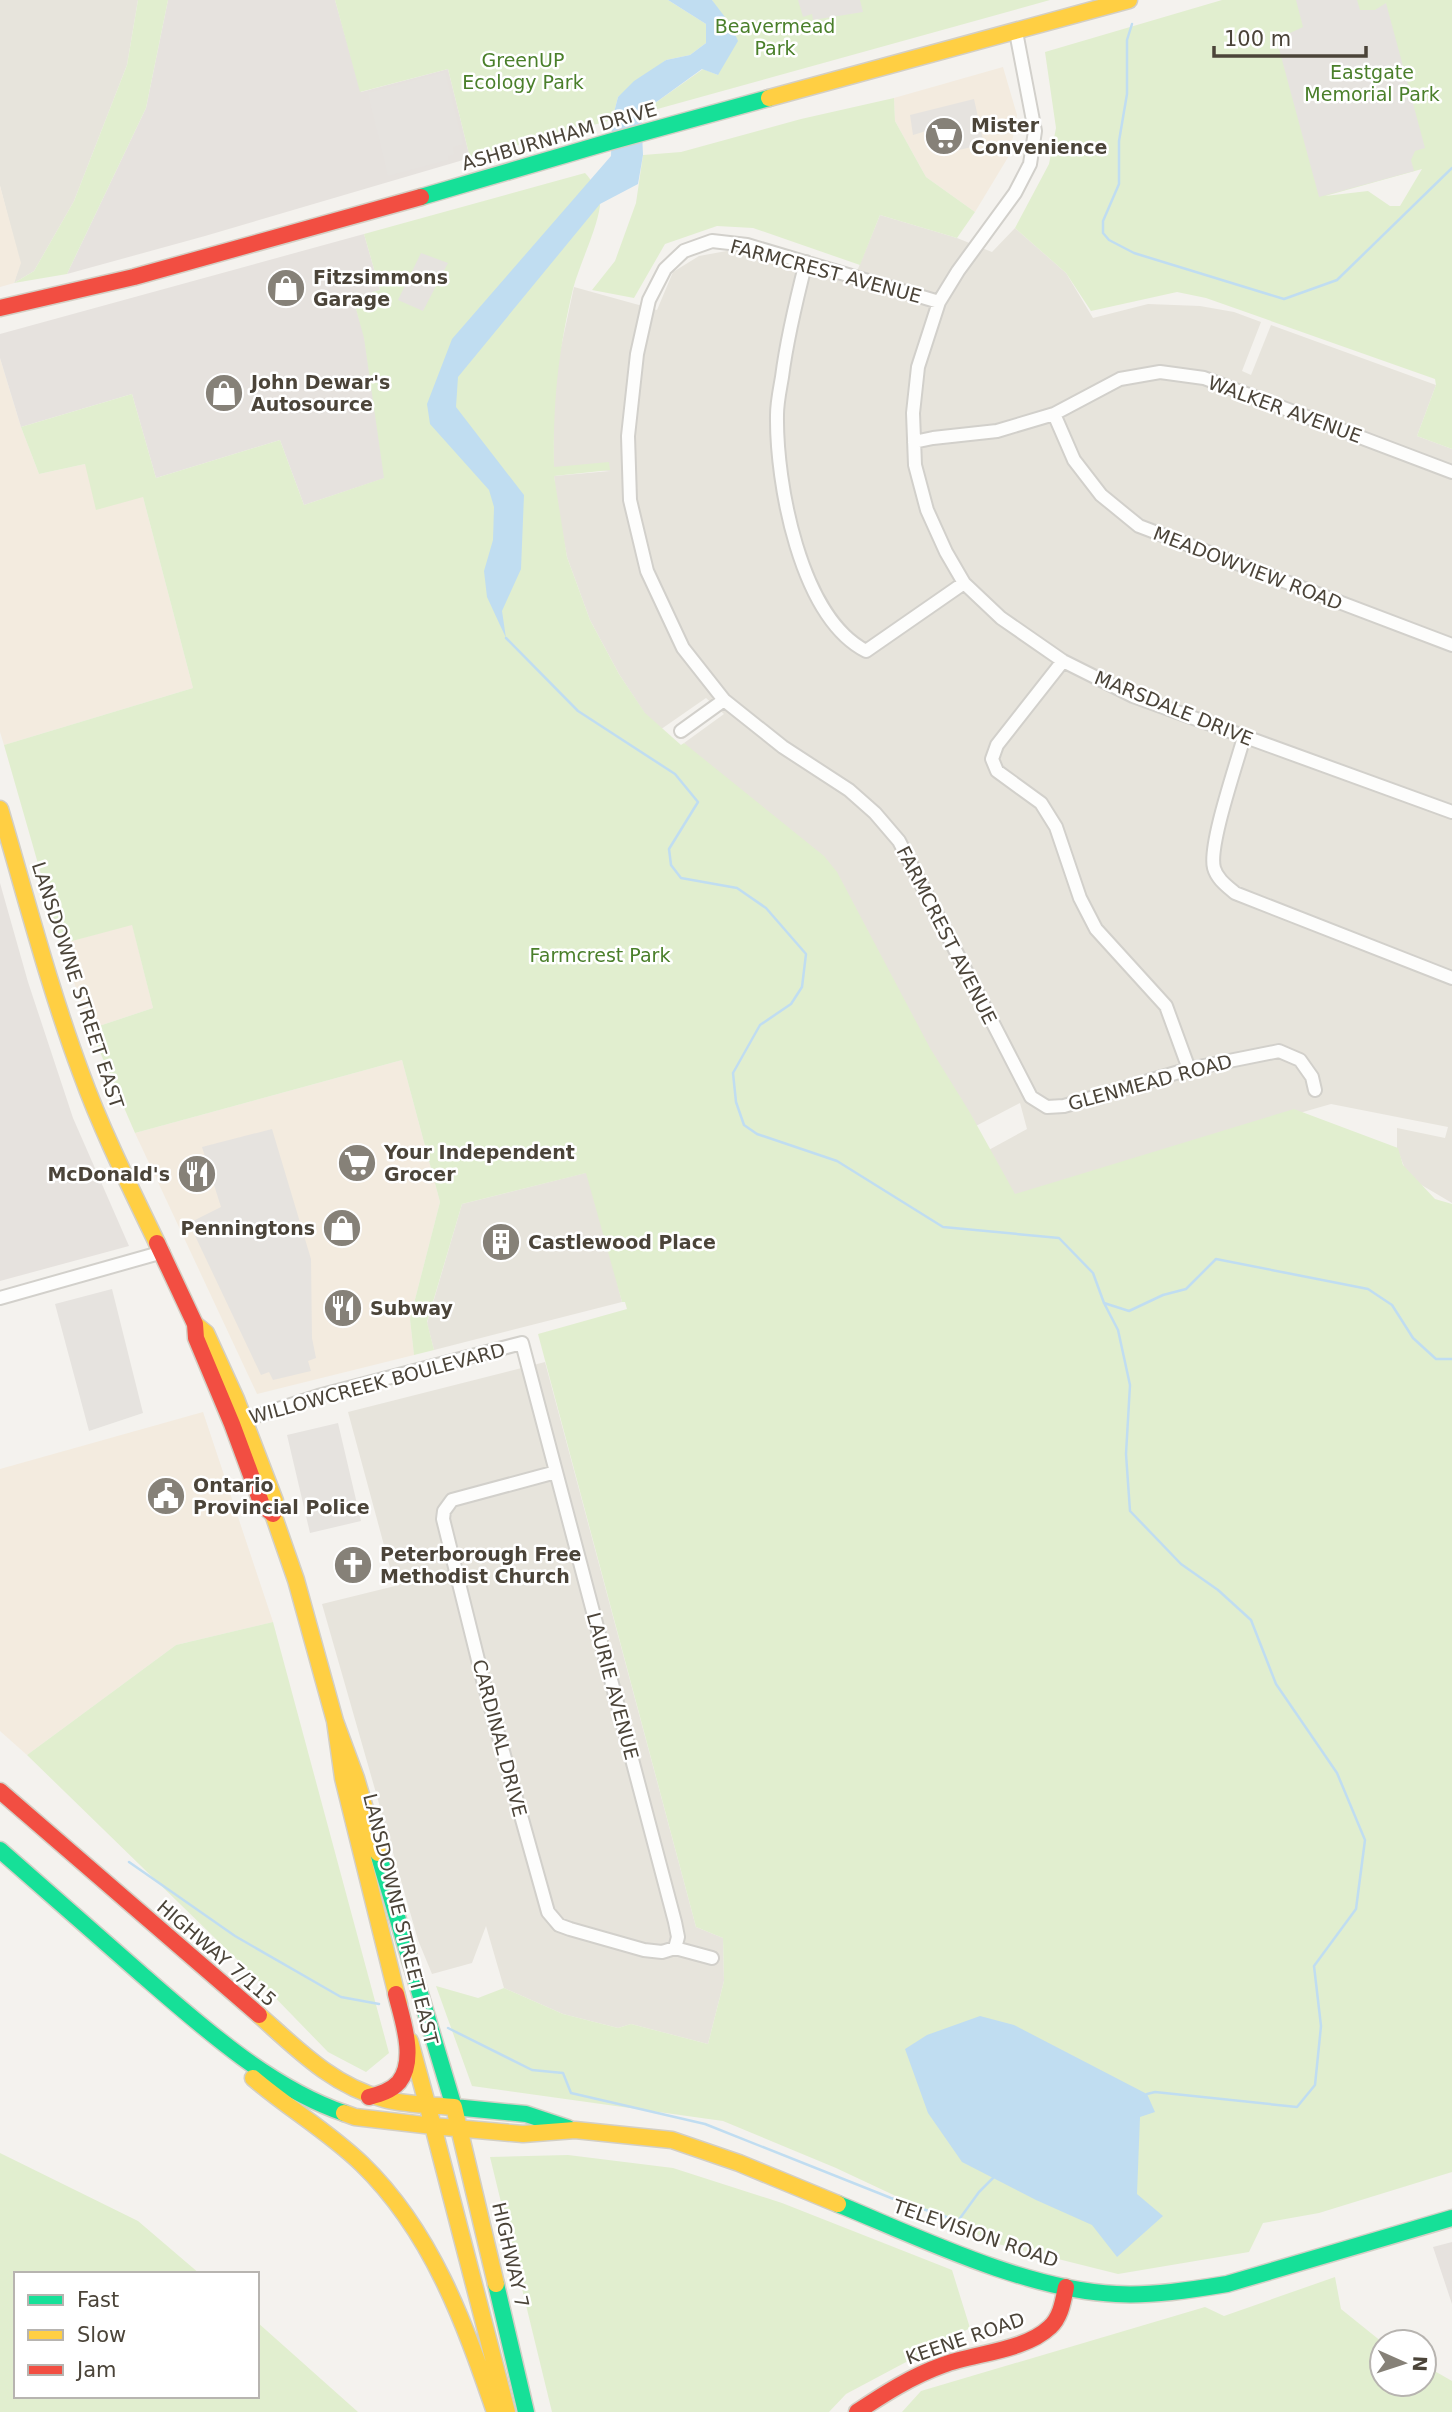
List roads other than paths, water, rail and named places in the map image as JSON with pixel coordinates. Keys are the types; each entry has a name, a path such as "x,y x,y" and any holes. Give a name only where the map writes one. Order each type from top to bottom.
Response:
{"main road":[{"name":"ASHBURNHAM DRIVE","path":"0,308 134,277 458,188 609,142 1129,0"},
{"name":"LANSDOWNE STREET EAST","path":"0,809 41,951 81,1074 195,1324 195,1338 238,1422 262,1505 273,1514 296,1580 335,1721 356,1778 442,2107 433,2126"},
{"name":"LANSDOWNE STREET EAST","path":"335,1721 359,1848 396,1994 442,2107"},
{"name":"HIGHWAY 7/115","path":"0,1791 309,2060 340,2082 369,2097 442,2107"},
{"path":"359,1848 379,1897 442,2107"},
{"path":"0,1850 186,2013 291,2090 323,2106 373,2120 433,2126 507,2412"},
{"path":"369,2097 391,2090 402,2080 405,2072 407,2052 396,1994"},
{"path":"186,2013 197,2027 275,2098 363,2165 402,2209 441,2269 462,2318 495,2412"},
{"name":"HIGHWAY 7","path":"442,2107 459,2128 526,2412"},
{"name":"TELEVISION ROAD","path":"442,2107 526,2114 575,2130"},
{"name":"TELEVISION ROAD","path":"433,2126 523,2134 575,2130 672,2140 739,2163 936,2245 1017,2274 1066,2287 1116,2294 1192,2290 1259,2275 1452,2218"},
{"name":"KEENE ROAD","path":"857,2412 897,2385 944,2365 1021,2342 1046,2331 1056,2321 1066,2287"}],"street":[{"name":"MARSDALE DRIVE","path":"1016,32 1035,131 1030,164 1015,193 958,271 939,302 918,367 914,413 915,465 927,510 946,552 964,583 1001,618 1063,661 1133,696 1452,812"},
{"name":"FARMCREST AVENUE","path":"939,302 747,245 712,241 684,251 665,269 649,300 637,354 628,436 631,500 647,571 683,648 724,700 783,747 849,790 875,813 899,841 1031,1097 1047,1107"},
{"path":"806,262 788,331 776,413 783,498 799,555 822,608 851,644 866,651 964,583"},
{"name":"WALKER AVENUE","path":"914,442 997,431 1054,414 1120,379 1160,372 1204,378 1452,472"},
{"name":"MEADOWVIEW ROAD","path":"1054,414 1074,460 1101,495 1139,526 1452,645"},
{"path":"1063,661 997,745 992,759 998,771 1041,803 1056,827 1080,898 1096,929 1166,1006 1189,1069"},
{"path":"681,731 724,700"},
{"path":"1244,737 1213,850 1214,870 1223,883 1235,893 1452,978"},
{"name":"GLENMEAD ROAD","path":"1047,1107 1064,1106 1189,1069 1279,1051 1300,1060 1312,1077 1315,1090"},
{"path":"0,1298 163,1252"},
{"name":"WILLOWCREEK BOULEVARD","path":"238,1422 318,1396 522,1343"},
{"name":"LAURIE AVENUE","path":"522,1343 675,1922 678,1937 675,1948"},
{"name":"CARDINAL DRIVE","path":"556,1472 452,1500 444,1511 443,1520 483,1680 548,1912 559,1925 644,1950 662,1952 675,1948 712,1958"}],"water":[{"path":"668,0 712,0 731,25 738,41 718,75 702,69 655,103 641,109 643,155 638,184 600,204 458,377 456,407 524,495 521,569 502,611 506,638 487,597 484,571 493,540 494,507 489,490 430,424 427,404 452,339 611,156 612,120 618,97 634,81 666,60 690,55 706,43 706,24"},
{"path":"980,2016 1014,2025 1147,2094 1155,2112 1140,2117 1137,2194 1163,2216 1117,2257 1092,2225 962,2162 928,2113 905,2049 927,2035"}],"waterway":[{"path":"1132,24 1127,40 1127,94 1119,141 1119,184 1103,221 1103,233 1109,240 1134,253 1284,299 1337,280 1452,168"},
{"path":"506,638 578,711 675,774 698,802 669,849 671,865 681,878 737,888 766,908 806,954 802,987 791,1004 760,1025 733,1073 736,1102 744,1125 757,1134 837,1161 943,1227 1059,1238 1093,1273 1118,1330 1130,1385 1126,1454 1130,1511 1181,1564 1218,1590 1251,1620 1276,1684 1337,1773 1365,1840 1356,1909 1314,1966 1321,2026 1315,2085 1297,2107 1155,2092 1147,2094"},
{"path":"1104,1303 1129,1311 1163,1295 1186,1289 1216,1259 1368,1289 1392,1305 1413,1338 1436,1359 1452,1359"},
{"path":"129,1862 235,1936 341,1997 379,2004"},
{"path":"448,2028 532,2070 563,2073 571,2093 705,2124 891,2198 958,2221 993,2178"}],"place":[{"name":"Mister Convenience","path":"944,136"},
{"name":"Fitzsimmons Garage","path":"286,288"},
{"name":"John Dewar's Autosource","path":"224,393"},
{"name":"Your Independent Grocer","path":"357,1163"},
{"name":"McDonald's","path":"197,1174"},
{"name":"Penningtons","path":"342,1228"},
{"name":"Castlewood Place","path":"501,1242"},
{"name":"Subway","path":"343,1308"},
{"name":"Ontario Provincial Police","path":"166,1496"},
{"name":"Peterborough Free Methodist Church","path":"353,1565"}],"park label":[{"name":"Beavermead Park","path":"775,37"},
{"name":"GreenUP Ecology Park","path":"523,71"},
{"name":"Eastgate Memorial Park","path":"1372,83"},
{"name":"Farmcrest Park","path":"600,955"}]}
